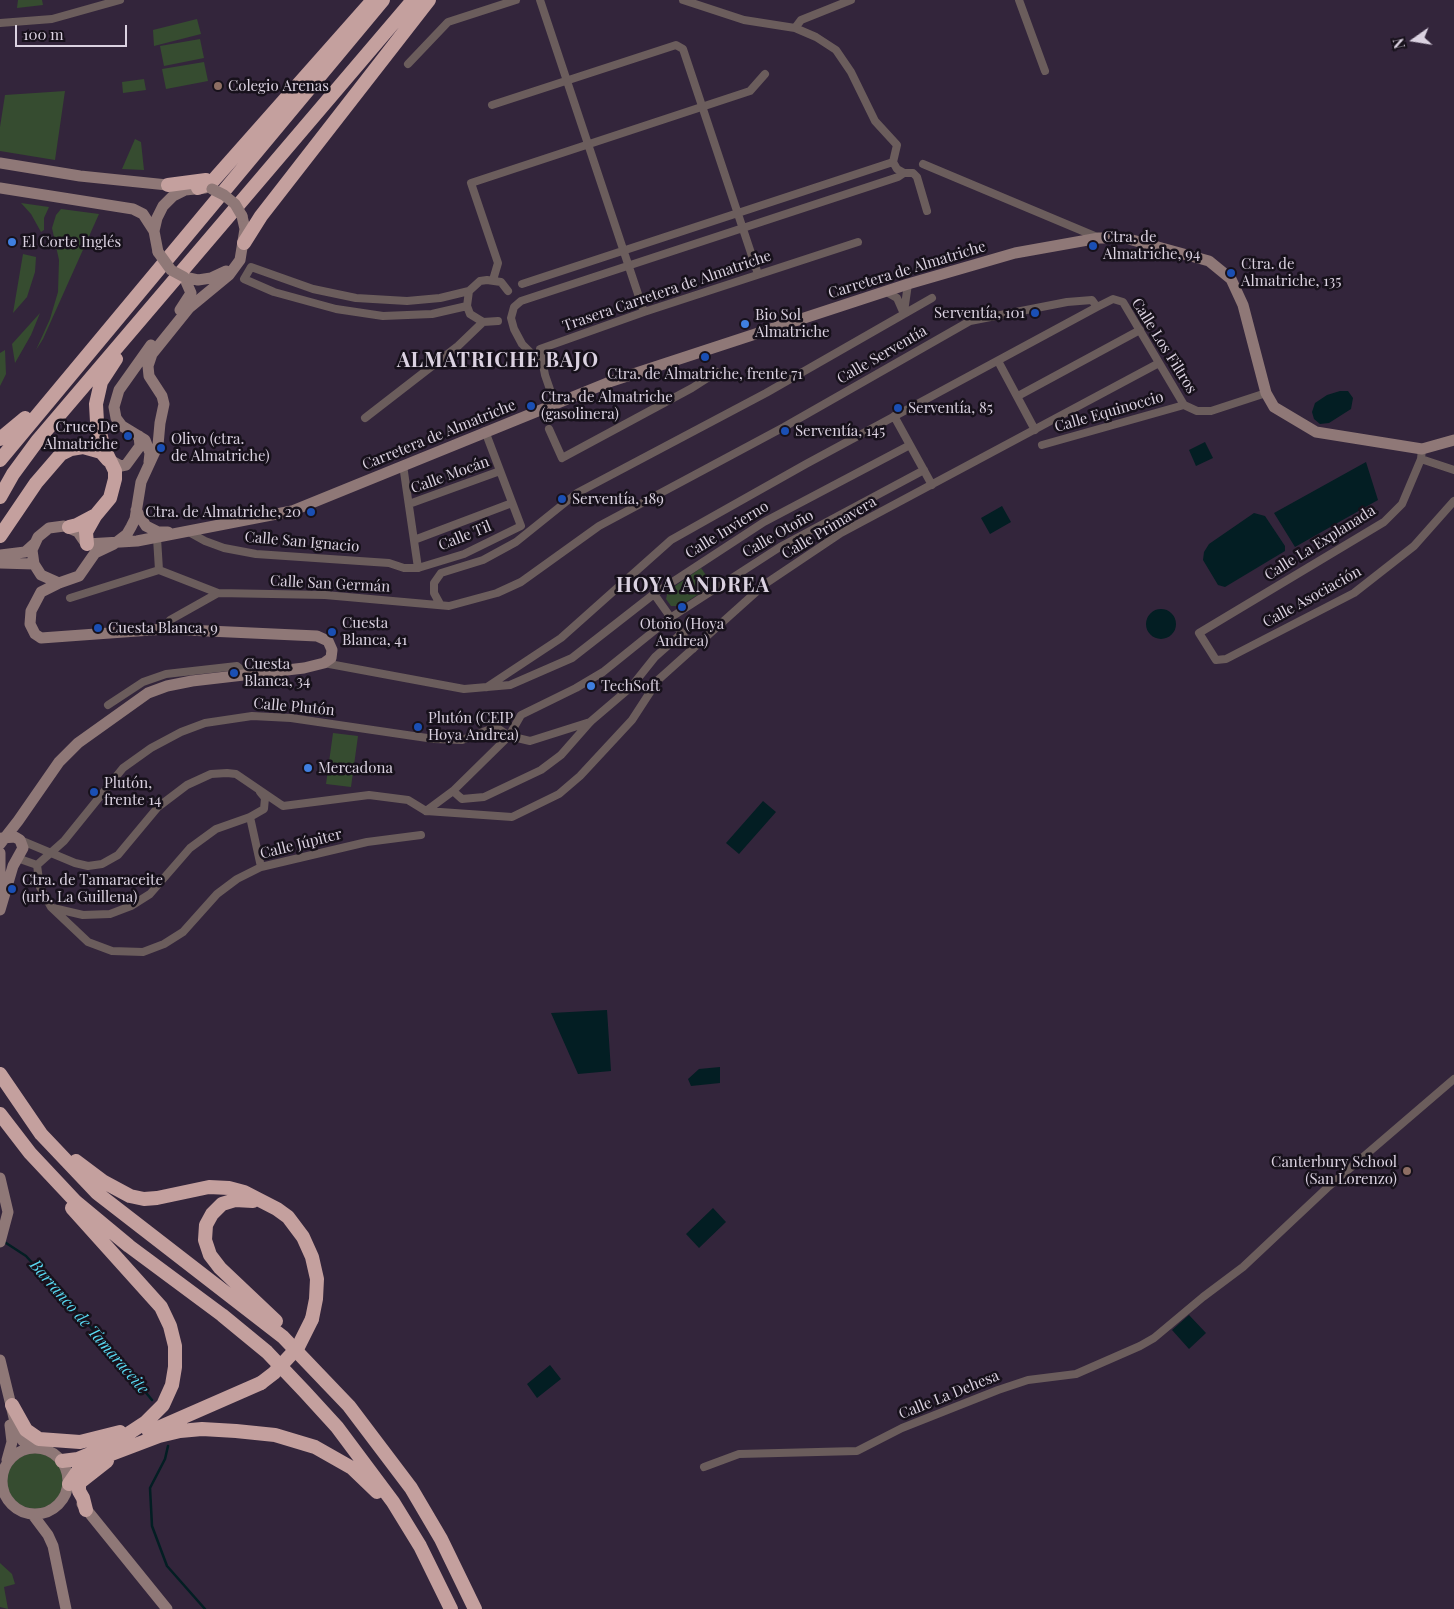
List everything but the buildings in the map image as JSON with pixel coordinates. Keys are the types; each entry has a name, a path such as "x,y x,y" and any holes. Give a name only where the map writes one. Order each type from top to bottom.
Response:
{"highway":[{"path":"205,188 219,175 373,0"},
{"path":"0,460 350,43 383,0"},
{"path":"350,43 390,0"},
{"path":"0,497 13,474 38,440 413,0"},
{"path":"243,248 267,208 429,0"},
{"path":"168,185 201,182 219,175"},
{"path":"87,544 86,532 95,516 110,498 115,470 104,448 97,422 96,404 101,382 112,364 169,294 190,260"},
{"path":"0,439 33,412 101,338"},
{"path":"0,536 52,463 71,449 82,447 101,452 108,460 113,488"},
{"path":"69,527 77,526 95,516"},
{"path":"0,1073 74,1160 104,1182 130,1196 144,1199 157,1198 209,1187 229,1188 244,1192 277,1209 288,1217 303,1237 312,1257 317,1279 312,1319 298,1347 274,1373 260,1383 116,1448 80,1468 68,1485"},
{"path":"29,1109 57,1153 97,1193 283,1337 349,1406 392,1459"},
{"path":"2,1122 32,1164 144,1288 164,1314 175,1346 175,1367 172,1385 163,1405 79,1483 79,1491 84,1498 85,1510"},
{"path":"2,1122 58,1184 95,1218 222,1315 267,1352 337,1428 393,1502 420,1546 451,1609"},
{"path":"277,1209 245,1199 222,1204 212,1214 206,1225 205,1240 210,1255 220,1268 285,1329 355,1402 441,1539 475,1609"},
{"path":"12,1405 26,1430 40,1439 52,1442 92,1440 146,1422"},
{"path":"62,1461 78,1459 159,1436 202,1429 275,1435 297,1440 336,1457 366,1480 380,1495 404,1530 420,1546"}],"main road":[{"path":"0,163 80,176 205,188 224,195 235,204 242,216 245,230 240,260 229,275 189,308 161,341 148,366 149,376 162,396 164,404 158,446 141,482 135,519 126,534 114,544 95,553 87,566 74,579 59,583 41,592 31,611 30,624 34,634 41,638 165,629 317,636 328,641 332,650 330,658 324,664 167,686 148,693 78,743 59,762 32,802 2,840"},
{"path":"0,188 133,209 143,214 154,231"},
{"path":"205,188 185,190 173,196 163,206 156,218 154,231 158,252 171,270 187,279 211,278 224,273 234,264 243,248"},
{"name":"Carretera de Almatriche","path":"114,544 157,538 292,511 612,381 884,291 1016,253 1099,238 1125,238 1209,261 1231,279 1243,305 1266,393 1274,407 1316,432 1422,454 1454,440"},
{"path":"148,468 150,454 145,440 122,426 116,418 115,398 150,346 186,303 191,293 187,279"},
{"path":"125,383 143,380 153,383"},
{"path":"112,461 121,466 126,465 140,446 139,436"},
{"path":"136,510 146,526 158,532 183,532"},
{"path":"41,592 32,550 41,533 49,528 69,527 82,535 87,544 89,558 87,566"},
{"path":"0,564 17,559 35,543"},
{"path":"87,544 114,544"},
{"path":"0,555 17,559 35,567 46,578 59,583"},
{"path":"20,840 25,819 32,802"},
{"path":"0,910 8,880 23,848 20,840 15,836 2,840"},
{"path":"0,852 6,858 17,858"},
{"path":"0,852 0,887"},
{"path":"0,1178 8,1212 6,1226 0,1242"},
{"path":"0,1360 20,1437 32,1448"},
{"path":"4,1376 12,1442 1,1482 6,1498 16,1509"},
{"path":"7,1462 17,1453 32,1448 46,1449 62,1461 68,1485 85,1510 167,1609"},
{"path":"59,1505 68,1485"},
{"path":"0,1510 16,1509 33,1515 48,1512 59,1505 71,1505 85,1510"},
{"path":"33,1515 48,1534 53,1546 66,1609"}],"street":[{"path":"0,23 52,19 120,0"},
{"path":"408,64 448,22 516,0"},
{"path":"540,0 644,312"},
{"path":"683,0 744,20 794,28 816,37 836,50 851,72 875,121 897,145 893,162 897,169 904,173 913,173 917,177 927,211"},
{"path":"794,28 801,20 851,0"},
{"path":"1019,0 1045,71"},
{"path":"492,105 676,44 683,49 758,274"},
{"path":"493,280 498,263 471,183 750,91 765,74"},
{"path":"522,284 893,162"},
{"path":"922,164 1099,238"},
{"path":"555,404 544,375 541,356 530,354 522,344 511,318 514,307 521,301 898,177 904,173"},
{"name":"Trasera Carretera de Almatriche","path":"541,356 540,349 644,312 858,242"},
{"path":"467,306 432,314 382,316 336,309 274,292 244,279 251,267 313,289 356,298 407,301 440,298 469,292 480,281 493,280 501,282 508,291"},
{"path":"904,314 908,284"},
{"path":"884,291 897,298 904,314"},
{"path":"469,292 467,306 470,314 483,322 498,321"},
{"name":"Calle Serventía","path":"932,298 757,398 578,493 516,542 483,560 441,573 434,583 434,593 440,604 449,606 463,604 497,594 521,582 599,526 784,427 970,321 1066,302 1092,300 1097,307"},
{"name":"Calle Los Filtros","path":"1097,307 1113,299 1123,302 1184,405 1197,411 1212,411 1266,393"},
{"path":"324,664 431,685 464,689 486,687 561,638 671,540 894,416 1097,307"},
{"path":"365,418 458,346 483,322"},
{"path":"1018,396 1140,330"},
{"path":"998,361 1035,430"},
{"name":"Calle Primavera","path":"426,810 512,817 559,794 580,776 632,720 658,680 765,584 841,534 1159,364"},
{"path":"549,430 562,458 692,388 717,372"},
{"name":"Calle Equinoccio","path":"1042,445 1184,405"},
{"path":"894,416 932,485"},
{"path":"414,540 512,504 485,431"},
{"name":"Calle Invierno","path":"486,687 510,685 572,658 654,594 764,522 910,445"},
{"path":"1422,454 1454,470"},
{"name":"Calle La Explanada","path":"1216,660 1199,633 1384,522 1402,504 1422,454"},
{"path":"403,465 418,568"},
{"name":"Calle Otoño","path":"426,810 453,791 509,736 521,715 576,688 602,672 670,618 780,547 924,470"},
{"name":"Calle Mocán","path":"409,504 500,471"},
{"name":"Calle Asociación","path":"1216,660 1226,659 1354,593 1414,546 1454,501"},
{"name":"Calle Til","path":"418,568 464,554 520,526 512,504"},
{"name":"Calle San Ignacio","path":"183,532 224,548 256,554 389,563 404,568 418,568"},
{"path":"70,598 159,570 157,538"},
{"name":"Calle San Germán","path":"159,570 218,593 325,595 440,604"},
{"path":"165,629 170,620 218,593"},
{"path":"654,594 693,649"},
{"path":"453,791 462,799 484,797 541,770 561,755 590,722 631,687 655,657 682,633"},
{"path":"108,705 143,682 166,674 237,666 248,675"},
{"name":"Calle Plutón","path":"38,866 64,841 123,768 151,748 180,732 204,723 252,716 291,718 434,739 462,740 496,727 509,736"},
{"path":"509,736 530,742 590,722"},
{"path":"20,840 75,863 88,866 102,864 118,855 158,807 186,785 211,774 236,774 283,806 369,795 408,800 426,810"},
{"path":"51,907 83,916 110,914 132,906 150,894 190,848 216,830 250,817 264,809 265,798 258,790"},
{"path":"250,817 262,867"},
{"name":"Calle Júpiter","path":"38,866 40,887 51,907 88,942 112,951 143,952 164,944 183,932 216,894 237,879 262,867 367,842 421,835"},
{"path":"17,858 38,866"},
{"name":"Calle La Dehesa","path":"704,1467 739,1454 857,1451 902,1428 998,1390 1028,1380 1076,1374 1154,1338 1243,1267 1327,1188 1454,1079"}],"green space":[{"path":"18,0 42,0 43,5 17,8"},
{"path":"197,19 201,34 154,46 153,30"},
{"path":"200,39 204,58 164,66 160,46"},
{"path":"204,62 208,81 166,89 162,69"},
{"path":"144,79 146,90 123,93 122,82"},
{"path":"65,91 55,160 0,151 0,127 5,95"},
{"path":"135,139 141,142 144,170 122,169"},
{"path":"21,203 49,207 44,218 44,230 41,232 31,214"},
{"path":"61,209 99,214 43,339 36,350 50,319 58,292 59,260 52,228 56,215"},
{"path":"23,254 36,257 35,272 27,297 13,313"},
{"path":"40,313 31,335 15,363 12,344"},
{"path":"5,350 6,374 0,386 0,353"},
{"path":"701,568 713,585 680,606 671,606 666,599 668,591"},
{"path":"333,733 358,736 351,787 326,784"},
{"path":"35,1453 46,1455 55,1461 61,1470 63,1481 61,1492 55,1501 46,1507 35,1509 24,1507 15,1501 9,1492 7,1481 9,1470 15,1461 24,1455"},
{"path":"0,1563 12,1574 15,1584 4,1587 8,1609 0,1607"}],"shaded area":[{"path":"1348,391 1353,398 1351,409 1329,423 1320,424 1314,419 1312,412 1315,403 1327,395"},
{"path":"1205,442 1213,458 1196,466 1189,450"},
{"path":"1366,462 1378,500 1295,547 1274,513"},
{"path":"1002,506 1011,522 990,534 981,518"},
{"path":"1254,513 1265,516 1285,546 1285,551 1225,587 1218,585 1203,560 1204,552 1209,544"},
{"path":"1161,609 1172,613 1176,624 1172,635 1161,639 1150,635 1146,624 1150,613"},
{"path":"763,801 776,812 739,854 726,843"},
{"path":"607,1010 611,1071 578,1074 551,1013"},
{"path":"720,1067 720,1083 691,1086 688,1079 699,1069"},
{"path":"713,1208 726,1222 699,1248 686,1234"},
{"path":"1189,1315 1206,1333 1189,1349 1172,1330"},
{"path":"550,1365 561,1379 537,1398 527,1384"}],"waterway":[{"name":"Barranco de Tamaraceite","path":"3,1241 26,1256 106,1344 152,1400"},
{"path":"168,1446 165,1459 150,1488 152,1526 167,1566 205,1609"}],"place":[{"name":"Colegio Arenas","path":"218,86"},
{"name":"El Corte Inglés","path":"12,242"},
{"name":"Ctra. de Almatriche, 94","path":"1093,246"},
{"name":"Ctra. de Almatriche, 135","path":"1231,273"},
{"name":"Serventía, 101","path":"1035,313"},
{"name":"Bio Sol Almatriche","path":"745,324"},
{"name":"Ctra. de Almatriche, frente 71","path":"705,357"},
{"name":"Ctra. de Almatriche (gasolinera)","path":"531,406"},
{"name":"Serventía, 85","path":"898,408"},
{"name":"Serventía, 145","path":"785,431"},
{"name":"Cruce De Almatriche","path":"128,436"},
{"name":"Olivo (ctra. de Almatriche)","path":"161,448"},
{"name":"Serventía, 189","path":"562,499"},
{"name":"Ctra. de Almatriche, 20","path":"311,512"},
{"name":"Otoño (Hoya Andrea)","path":"682,607"},
{"name":"Cuesta Blanca, 9","path":"98,628"},
{"name":"Cuesta Blanca, 41","path":"332,632"},
{"name":"Cuesta Blanca, 34","path":"234,673"},
{"name":"TechSoft","path":"591,686"},
{"name":"Plutón (CEIP Hoya Andrea)","path":"418,727"},
{"name":"Mercadona","path":"308,768"},
{"name":"Plutón, frente 14","path":"94,792"},
{"name":"Ctra. de Tamaraceite (urb. La Guillena)","path":"12,889"},
{"name":"Canterbury School (San Lorenzo)","path":"1407,1171"}],"district":[{"name":"ALMATRICHE BAJO","path":"498,361"},
{"name":"HOYA ANDREA","path":"693,586"}]}
